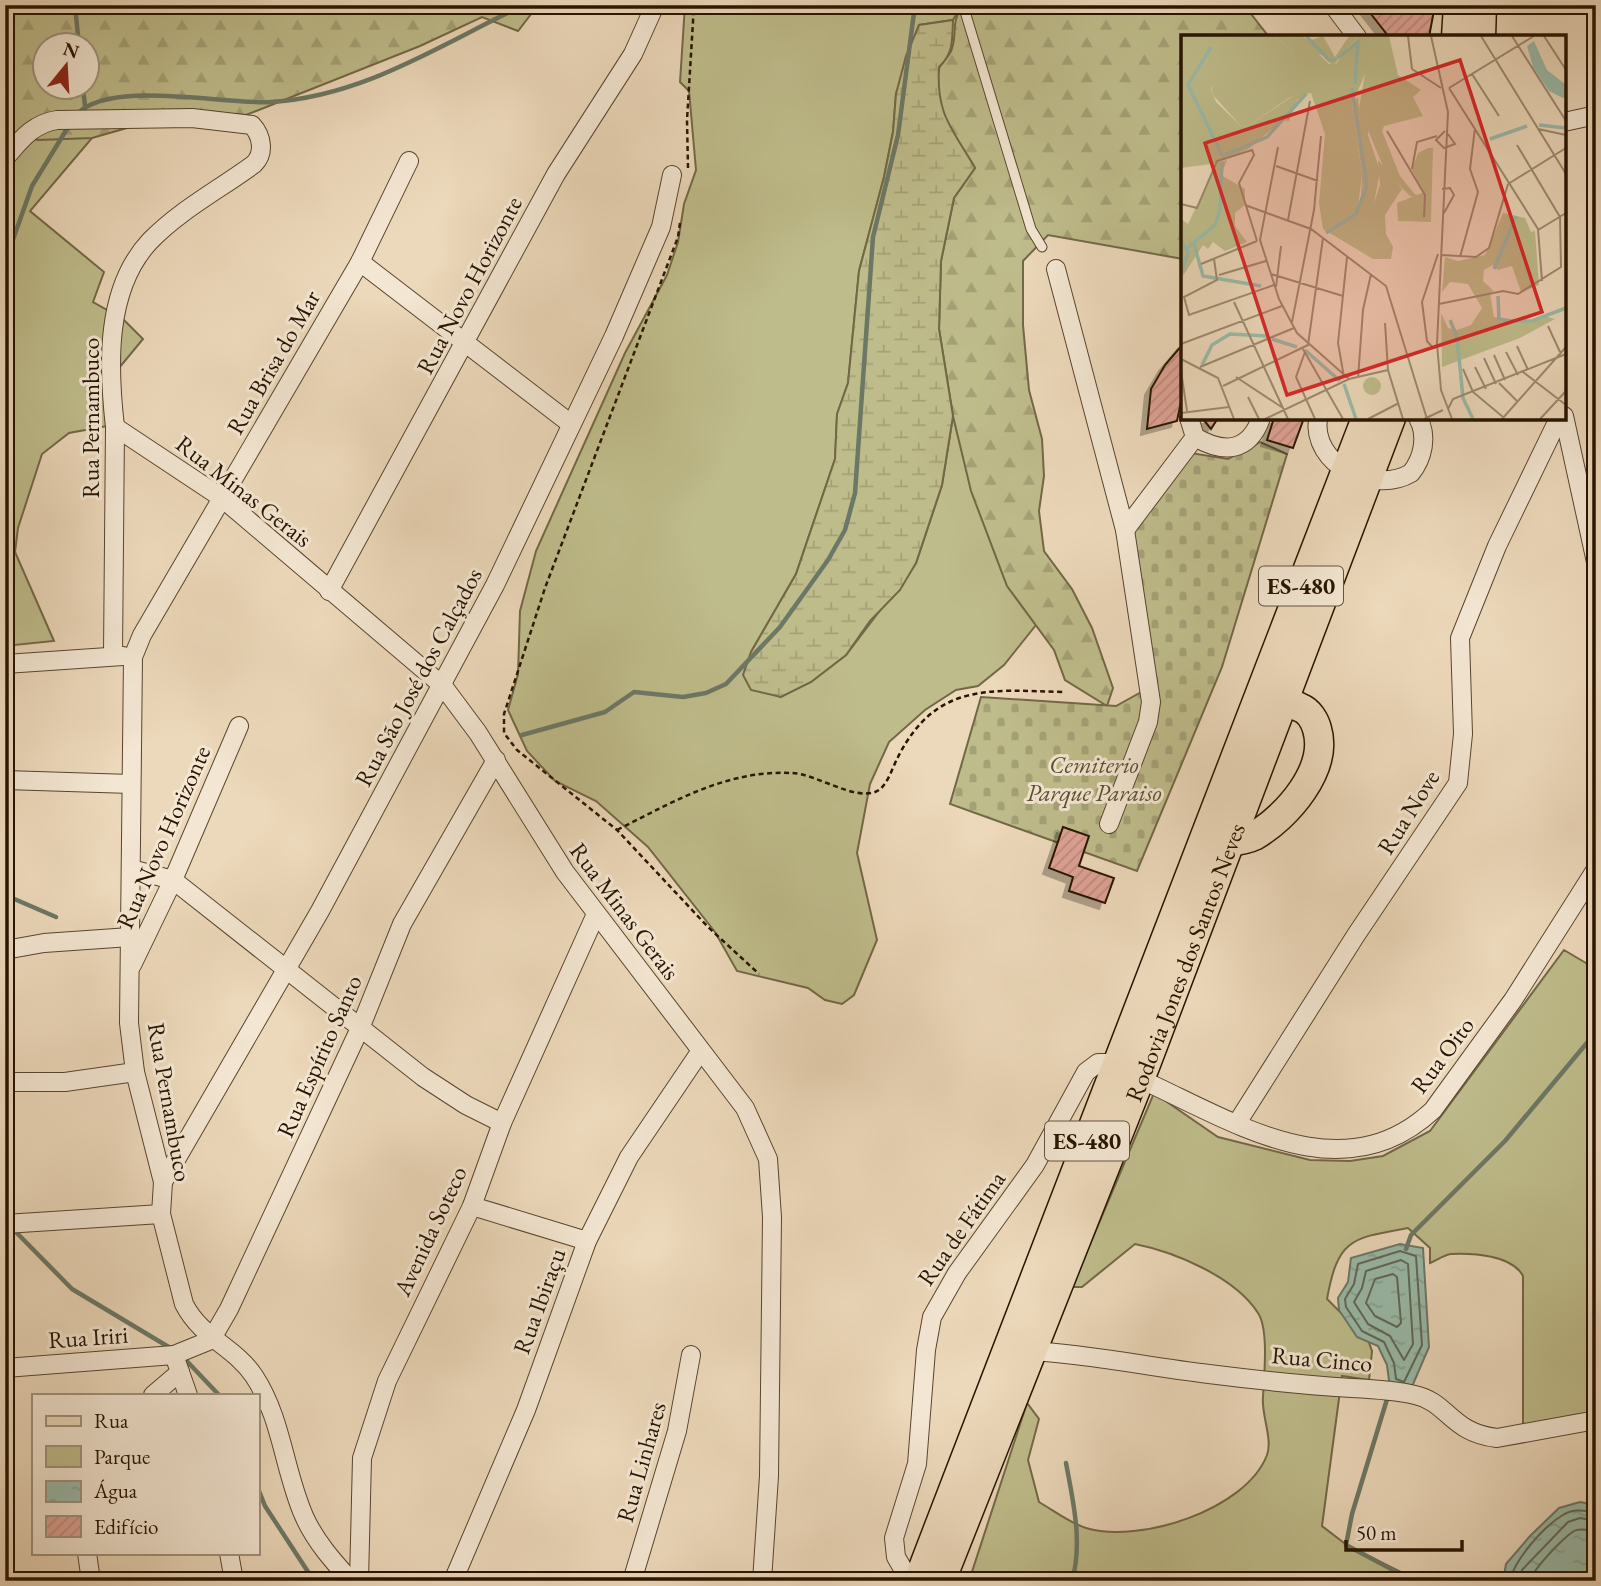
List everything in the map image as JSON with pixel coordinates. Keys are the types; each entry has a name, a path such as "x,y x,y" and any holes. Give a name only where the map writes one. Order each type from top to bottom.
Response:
{"main road":[{"path":"1456,35 1458,5"},
{"path":"1481,35 1482,5"},
{"name":"Rodovia Jones dos Santos Neves","path":"1357,475 1366,420"},
{"name":"Rodovia Jones dos Santos Neves","path":"941,1581 1030,1351 1129,1071 1357,475 1390,420"},
{"path":"1228,842 1253,836 1268,825 1292,801 1316,766 1320,738 1316,724 1300,707 1270,702"},
{"name":"Rodovia Jones dos Santos Neves","path":"918,1581 1129,1071 1228,842 1270,702"}],"street":[{"name":"Rua Novo Horizonte","path":"329,591 465,346 556,174 634,54 655,5"},
{"path":"1333,5 1356,35"},
{"path":"1566,122 1596,115"},
{"name":"Rua Pernambuco","path":"5,158 26,133 44,122 192,118 252,125 261,142 258,160 173,221 150,242 128,276 114,322 111,392 115,427 113,655"},
{"name":"Rua Brisa do Mar","path":"133,657 142,635 360,262 409,161"},
{"name":"Rua São José dos Calçados","path":"163,1182 443,686 614,336 661,227 679,177"},
{"path":"360,262 465,346 571,424"},
{"path":"1056,269 1125,530 1151,702 1148,722 1109,824"},
{"path":"1190,420 1195,437 1209,445 1239,447 1253,436 1260,420"},
{"path":"1318,420 1317,430 1322,445 1357,475 1402,478 1411,473 1423,450 1424,434 1419,420"},
{"name":"Rua Nove","path":"1237,1123 1356,934 1441,813 1458,783 1463,734 1460,638 1497,546 1558,420"},
{"path":"1565,420 1596,562"},
{"name":"Rua Minas Gerais","path":"115,427 222,498 443,686 496,760 540,836 700,1052 745,1108 764,1147 771,1174 770,1464 762,1581"},
{"path":"1125,530 1195,437"},
{"path":"5,664 113,655 133,657"},
{"name":"Rua Pernambuco","path":"133,657 129,1023 135,1072 163,1182 161,1214 184,1304 197,1326 211,1340 238,1357 254,1376 276,1424 305,1517 321,1546 351,1581"},
{"name":"Rua Novo Horizonte","path":"131,968 173,880 239,726"},
{"name":"Rua Espírito Santo","path":"211,1340 229,1309 361,1026 402,924 496,760"},
{"path":"5,780 131,784"},
{"path":"131,869 173,880 284,970 361,1026 444,1092 502,1123"},
{"name":"Rua Oito","path":"1129,1071 1237,1123 1300,1146 1326,1151 1353,1151 1422,1121 1433,1110 1506,1010 1596,869"},
{"name":"Avenida Soteco","path":"359,1581 359,1478 368,1437 387,1381 472,1206 502,1123 596,914"},
{"path":"5,950 44,943 130,937"},
{"name":"Rua Ibiraçu","path":"453,1581 526,1410 587,1241 629,1157 700,1052"},
{"name":"Rua de Fátima","path":"910,1581 896,1557 894,1538 916,1464 927,1340 936,1306 1035,1165 1086,1072 1098,1063 1129,1071"},
{"path":"5,1082 65,1082 135,1072"},
{"path":"472,1206 587,1241"},
{"path":"5,1224 161,1214"},
{"path":"188,1394 174,1354 211,1340"},
{"name":"Rua Cinco","path":"1030,1351 1067,1353 1209,1374 1378,1388 1418,1395 1429,1399 1465,1430 1480,1436 1497,1438 1596,1420"},
{"name":"Rua Iriri","path":"5,1368 174,1354"},
{"name":"Rua Linhares","path":"632,1581 677,1432 691,1354"},
{"path":"154,1394 180,1372"},
{"path":"87,1554 91,1581"},
{"path":"229,1554 234,1581"}],"lane":[{"path":"963,5 1031,229 1042,247"}],"path":[{"path":"679,177 694,5"},
{"path":"681,214 678,237 545,588 505,714 505,733 517,750 617,830 708,927 759,974"},
{"path":"617,830 741,775 795,773 858,792 874,792 883,786 912,731 960,697 985,690 1063,692"}],"green space":[{"path":"5,5 538,5 518,31 482,17 420,46 246,115 183,112 92,138 38,140 5,132"},
{"path":"685,5 962,5 953,20 919,25 896,94 893,132 884,177 859,271 848,383 837,415 835,459 796,574 751,652 780,697 811,682 846,655 916,563 942,485 953,416 972,491 1007,585 1036,625 1004,665 978,686 956,690 925,710 889,742 870,784 857,853 877,940 854,995 842,1004 825,1000 808,988 737,971 715,932 648,847 596,801 555,781 527,751 508,710 518,674 520,611 536,551 625,353 667,275 678,242 684,204 696,170 689,91 680,82"},
{"path":"962,5 1244,5 1267,35 1181,35 1181,259 1048,235 1023,261 1023,325 1029,390 1042,439 1044,476 1039,511 1044,551 1072,589 1092,628 1113,688 1107,706 1065,680 1054,650 1007,586 971,491 953,416 939,329 941,261 954,198 975,168 953,133 938,96 939,69 953,45 956,18"},
{"path":"953,20 950,51 939,67 940,97 947,120 975,168 954,198 941,261 939,329 953,416 942,485 916,563 900,590 870,621 846,655 811,682 781,697 751,690 743,675 751,652 796,574 835,459 837,414 848,383 859,271 884,177 893,132 896,94 906,56 919,25"},
{"path":"29,138 92,138 30,211 104,272 93,302 123,319 143,339 109,380 113,425 69,433 42,454 18,528 15,552 54,641 5,646 5,163"},
{"name":"Cemiterio Parque Paraiso","path":"1260,442 1287,454 1222,667 1137,871 950,804 981,697 1116,706 1152,686 1128,537 1191,453 1228,459"},
{"path":"1564,950 1596,969 1596,1428 1523,1430 1523,1276 1518,1269 1501,1260 1470,1254 1448,1255 1430,1263 1430,1248 1408,1228 1373,1235 1351,1244 1343,1252 1336,1264 1327,1299 1368,1340 1372,1351 1369,1380 1342,1376 1322,1526 1348,1546 1419,1581 969,1581 1027,1403 1039,1419 1028,1460 1039,1502 1086,1528 1108,1532 1134,1531 1188,1518 1237,1492 1255,1475 1267,1455 1269,1442 1263,1404 1264,1330 1258,1313 1235,1288 1220,1277 1185,1260 1135,1244 1082,1287 1072,1287 1154,1093 1218,1137 1310,1160 1350,1161 1383,1156 1430,1131"}],"water":[{"path":"1400,1244 1423,1248 1429,1347 1411,1389 1390,1388 1387,1365 1378,1346 1357,1337 1339,1310 1338,1298 1348,1282 1351,1258"},
{"path":"1580,1502 1596,1505 1596,1569 1563,1580 1503,1581 1506,1564 1530,1536 1559,1508"}],"building":[{"path":"1364,5 1435,5 1429,35 1387,35"},
{"path":"1181,346 1181,402 1177,421 1147,429 1151,389 1165,365"},
{"path":"1204,420 1217,420 1211,429"},
{"path":"1273,420 1303,420 1293,448 1267,440"},
{"path":"1063,827 1089,836 1079,866 1114,878 1105,903 1069,891 1073,877 1049,868"}],"waterway":[{"path":"75,5 78,32"},
{"path":"77,114 93,104 115,98 169,96 271,102 339,90 402,66 524,5"},
{"path":"522,735 605,712 634,692 683,697 706,693 726,684 780,627 828,560 845,530 855,493 873,237 898,135 915,5"},
{"path":"85,102 85,106"},
{"path":"5,262 32,186 70,124"},
{"path":"5,895 56,917"},
{"path":"1406,1249 1411,1235 1505,1141 1596,1032"},
{"path":"13,1229 72,1289 172,1349"},
{"path":"182,1356 218,1394"},
{"path":"1388,1396 1352,1514 1346,1545 1410,1579 1419,1581"},
{"path":"1066,1463 1077,1537 1072,1581"},
{"path":"259,1491 265,1506 314,1581"}]}
